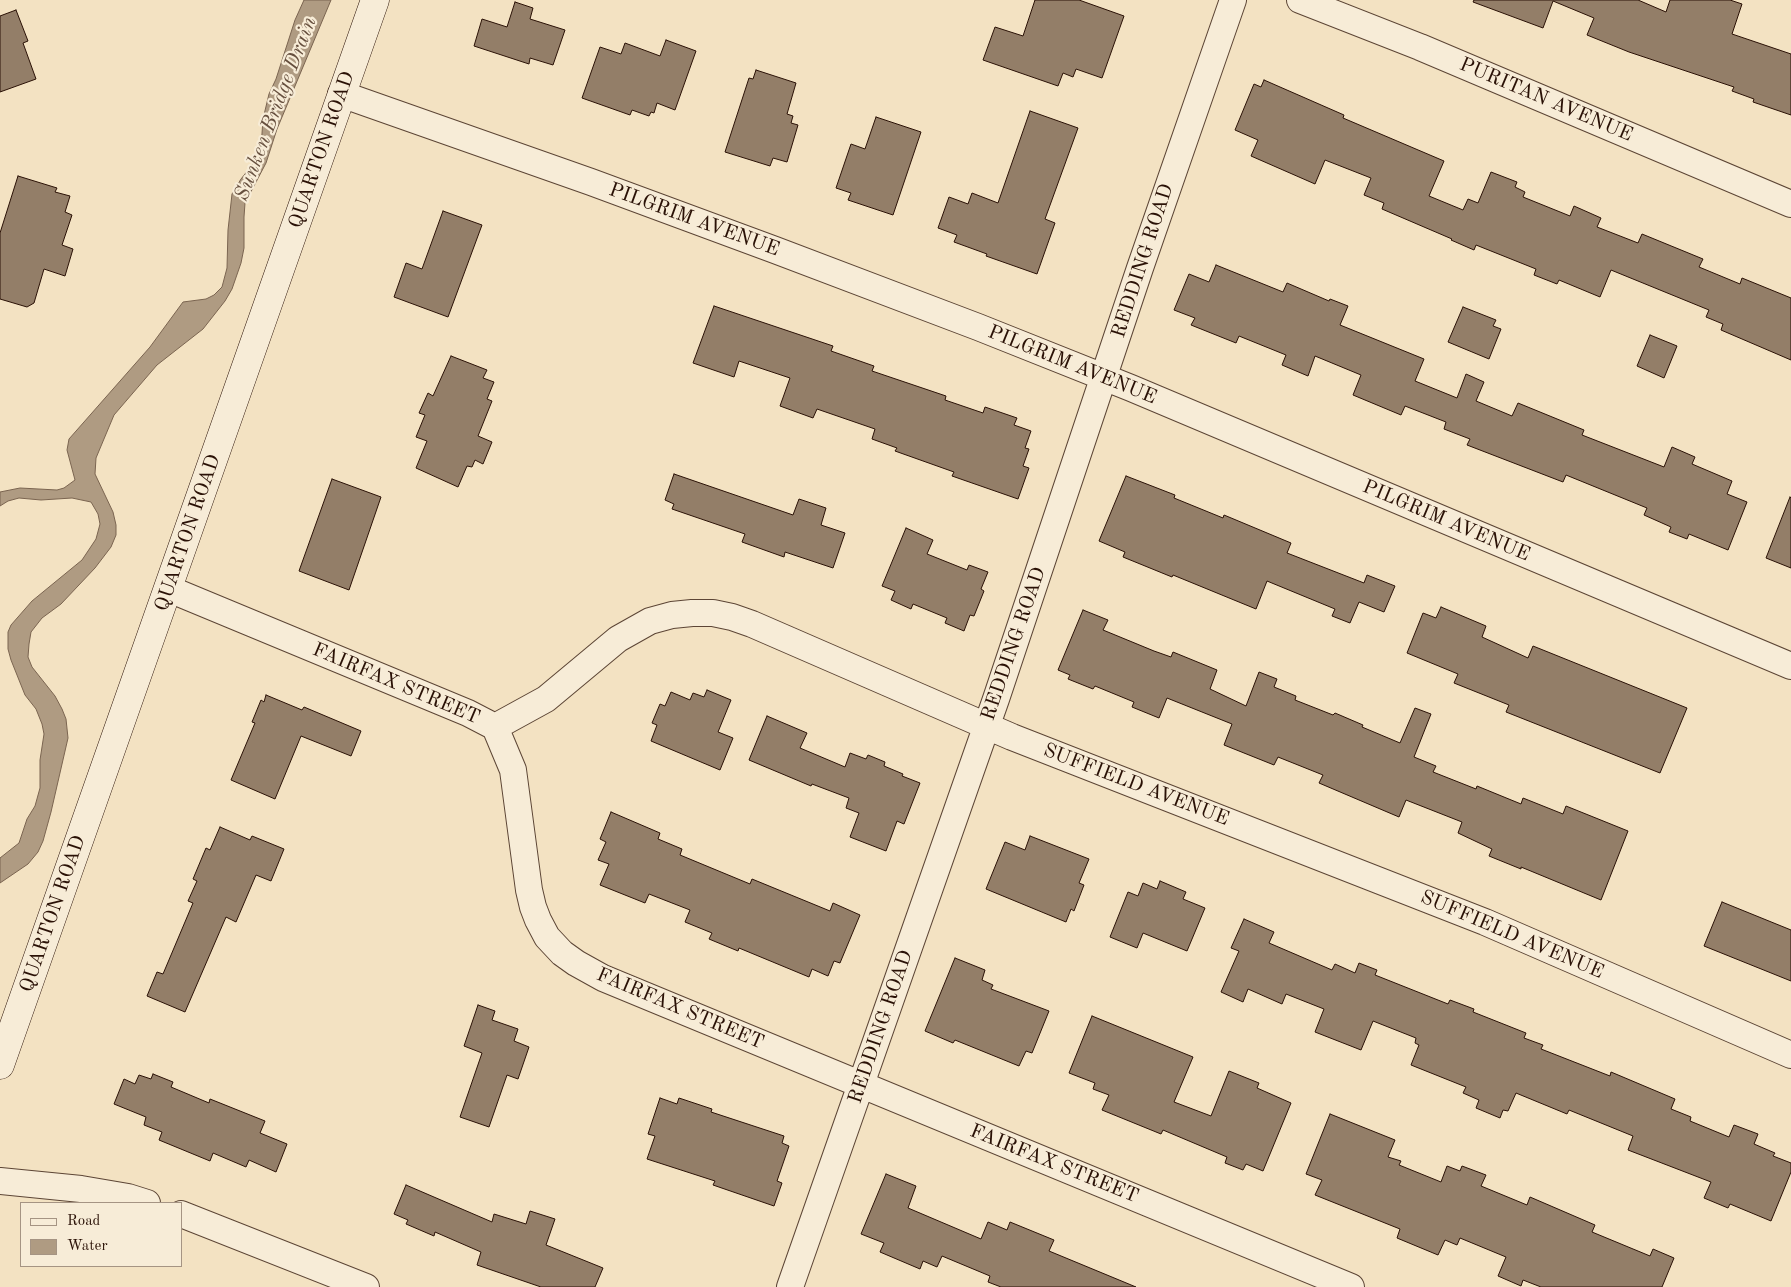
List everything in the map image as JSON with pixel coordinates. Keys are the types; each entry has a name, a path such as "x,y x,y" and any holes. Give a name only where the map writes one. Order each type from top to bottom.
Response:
{"street":[{"name":"QUARTON ROAD","path":"0,1065 375,0"},
{"name":"REDDING ROAD","path":"790,1287 987,725 1140,268 1233,0"},
{"name":"PURITAN AVENUE","path":"1300,0 1420,47 1791,204"},
{"name":"PILGRIM AVENUE","path":"342,94 766,246 978,327 1644,603 1791,666"},
{"name":"FAIRFAX STREET","path":"169,589 460,710 496,727 513,770 517,789 529,890 533,907 538,920 554,945 576,963 603,978 1351,1287"},
{"name":"SUFFIELD AVENUE","path":"496,727 546,699 630,631 650,621 692,612 713,613 732,617 1012,737 1485,922 1791,1056"},
{"path":"0,1181 81,1189 128,1197 144,1202"},
{"path":"182,1214 366,1287"}],"water":[{"name":"Sunken Bridge Drain","path":"304,0 331,0 277,129 266,163 245,203 244,248 232,289 203,329 157,365 114,415 96,458 95,474 113,512 116,535 111,547 95,568 61,604 42,618 31,632 28,657 32,667 55,696 62,709 66,719 68,738 51,812 38,852 28,864 0,883 0,858 19,843 27,819 35,806 40,788 40,760 44,734 36,709 25,695 11,660 8,649 8,632 11,625 32,601 82,560 96,539 100,524 98,514 91,502 72,498 41,500 19,498 8,501 0,506 0,492 20,488 57,490 64,488 75,480 67,450 69,439 150,347 183,302 206,299 214,295 222,287 227,268 228,230 232,194 256,160 261,148 263,119 269,94"}],"building":[{"path":"1035,0 1079,0 1124,16 1102,78 1076,69 1073,77 1063,73 1058,86 983,60 995,27 1023,36"},
{"path":"1474,0 1638,0 1666,12 1670,0 1730,0 1742,4 1732,34 1791,54 1791,115 1753,102 1754,99 1732,91 1734,87 1629,52 1587,35 1594,18 1553,1 1543,28 1473,2"},
{"path":"515,2 533,8 530,19 565,30 553,65 530,58 529,64 474,46 482,19 507,27"},
{"path":"16,10 28,41 23,43 36,79 0,92 0,16"},
{"path":"666,40 696,51 675,110 657,103 654,113 651,112 649,116 632,110 630,115 582,98 600,47 621,54 625,43 660,56"},
{"path":"756,70 796,83 787,114 793,116 791,123 798,125 787,162 773,158 770,166 725,152 749,78 753,79"},
{"path":"1264,80 1344,115 1343,118 1444,161 1429,196 1463,210 1468,199 1478,203 1491,172 1517,182 1515,187 1525,192 1523,197 1570,216 1574,206 1601,218 1597,227 1638,243 1642,234 1703,259 1699,267 1740,284 1742,278 1791,298 1791,360 1721,330 1723,324 1706,317 1709,310 1611,270 1600,297 1559,280 1557,284 1534,275 1536,269 1476,245 1474,250 1382,209 1384,203 1364,195 1371,178 1325,160 1315,184 1251,156 1258,140 1235,130 1254,84 1261,87"},
{"path":"1030,111 1078,128 1045,219 1055,223 1037,274 986,256 987,254 954,242 957,235 938,228 949,197 968,204 972,193 998,203"},
{"path":"876,117 921,132 893,215 848,200 851,193 836,188 851,144 865,149"},
{"path":"18,176 57,188 55,192 70,196 65,212 72,215 62,245 73,249 65,276 44,269 34,303 27,307 0,299 0,233"},
{"path":"443,211 482,225 448,317 394,297 406,263 422,269"},
{"path":"1216,265 1283,292 1287,283 1329,301 1330,299 1348,306 1340,325 1424,359 1415,381 1457,398 1466,374 1484,382 1476,401 1512,416 1518,403 1584,430 1582,435 1664,467 1672,447 1695,457 1692,464 1732,481 1727,494 1747,502 1728,550 1689,534 1687,539 1669,532 1671,527 1644,515 1647,508 1566,475 1563,482 1467,445 1470,439 1444,429 1446,422 1405,406 1401,415 1353,395 1361,375 1315,356 1308,376 1282,365 1286,355 1239,336 1236,343 1191,325 1195,318 1174,310 1189,274 1209,282"},
{"path":"714,306 833,346 831,351 874,366 872,371 946,396 945,400 983,413 985,407 1017,418 1014,425 1031,431 1025,448 1029,449 1023,466 1029,468 1018,499 952,476 954,472 895,451 897,448 872,439 875,429 817,409 813,418 780,406 790,378 739,361 734,377 693,363"},
{"path":"1463,307 1496,320 1493,326 1501,329 1489,359 1448,342"},
{"path":"1650,335 1677,346 1664,378 1637,366"},
{"path":"451,356 487,370 483,378 494,382 487,399 492,401 478,436 492,442 483,464 475,460 472,467 467,466 458,487 416,468 427,441 416,437 425,415 419,413 428,393 433,396"},
{"path":"674,474 793,515 799,499 826,508 821,525 845,533 833,568 785,552 784,557 742,542 745,534 672,509 674,504 665,500"},
{"path":"1126,476 1175,495 1174,498 1223,518 1224,515 1291,543 1287,553 1364,583 1367,575 1395,586 1384,612 1359,602 1350,623 1332,616 1335,609 1267,581 1256,609 1123,557 1125,552 1099,541"},
{"path":"332,479 381,497 349,590 299,571"},
{"path":"1791,498 1791,568 1766,558"},
{"path":"906,528 933,540 927,554 967,570 969,565 988,572 981,589 984,591 974,616 970,615 964,631 945,623 947,618 913,604 911,609 891,600 895,591 882,586"},
{"path":"1441,607 1486,626 1482,637 1528,658 1533,646 1687,708 1660,773 1506,712 1509,705 1454,683 1458,674 1407,653 1423,613 1436,618"},
{"path":"1083,610 1108,620 1103,630 1171,657 1173,652 1217,670 1210,689 1246,706 1259,672 1277,679 1274,687 1296,696 1295,700 1333,715 1335,713 1400,743 1415,708 1431,714 1414,757 1436,766 1433,772 1476,789 1477,786 1521,804 1523,798 1563,814 1566,806 1628,831 1601,900 1489,856 1492,849 1458,833 1462,822 1406,800 1399,817 1319,783 1323,775 1278,757 1274,765 1224,745 1232,724 1167,698 1159,718 1132,707 1134,702 1095,686 1093,689 1068,679 1070,675 1058,670"},
{"path":"707,690 731,700 718,732 733,738 720,770 651,741 657,725 652,723 660,704 665,706 671,692 690,700 693,693 704,697"},
{"path":"266,695 302,710 304,707 361,731 351,756 301,736 275,799 231,780 255,723 252,722 261,700 264,702"},
{"path":"767,716 807,733 800,748 845,767 850,753 866,759 868,755 885,762 884,766 903,774 902,776 920,783 904,824 897,821 886,851 850,837 859,813 846,808 849,798 812,784 811,786 749,760"},
{"path":"611,812 660,833 658,839 682,849 680,855 750,884 752,879 830,911 833,903 860,915 840,963 834,961 828,976 812,969 809,977 739,948 738,951 709,939 712,933 685,922 690,910 649,894 645,903 600,885 609,864 598,860 606,842 600,839"},
{"path":"220,827 250,840 252,836 284,849 271,881 256,875 236,922 226,917 185,1012 147,996 157,972 163,974 193,903 188,901 197,881 193,879 206,848 210,850"},
{"path":"1030,836 1089,859 1079,883 1084,885 1074,911 1071,909 1066,922 986,889 1005,842 1025,850"},
{"path":"1160,881 1186,892 1183,899 1205,908 1187,951 1143,933 1137,948 1110,937 1128,892 1138,896 1143,883 1157,889"},
{"path":"1722,902 1791,930 1791,981 1704,946"},
{"path":"1244,919 1274,932 1269,943 1332,970 1335,964 1355,973 1359,963 1377,970 1375,975 1448,1004 1450,1000 1474,1009 1473,1012 1526,1033 1524,1038 1543,1045 1541,1049 1610,1076 1611,1072 1675,1099 1671,1109 1691,1117 1690,1121 1729,1137 1734,1125 1758,1134 1754,1144 1775,1153 1773,1156 1791,1163 1791,1172 1771,1221 1730,1204 1728,1208 1704,1198 1711,1182 1628,1150 1633,1136 1569,1110 1567,1114 1516,1093 1508,1111 1503,1110 1500,1118 1476,1108 1479,1100 1463,1093 1466,1087 1411,1065 1419,1045 1415,1043 1416,1038 1373,1021 1361,1050 1315,1032 1324,1009 1286,994 1282,1004 1248,989 1243,1002 1221,992 1239,951 1231,948"},
{"path":"955,958 985,970 982,980 993,985 991,989 1049,1011 1032,1053 1026,1051 1019,1066 955,1040 953,1043 925,1031"},
{"path":"478,1005 495,1011 492,1020 518,1029 514,1041 529,1047 518,1079 507,1075 489,1127 460,1117 482,1053 464,1046"},
{"path":"1092,1016 1193,1057 1174,1102 1211,1116 1229,1071 1259,1083 1257,1088 1291,1103 1263,1171 1246,1164 1243,1170 1225,1163 1227,1157 1163,1130 1161,1134 1102,1110 1109,1095 1093,1089 1095,1083 1069,1073"},
{"path":"153,1074 173,1082 171,1087 209,1103 210,1099 265,1121 260,1133 287,1144 276,1172 249,1160 246,1167 213,1153 210,1161 159,1140 162,1132 144,1125 146,1117 114,1104 124,1079 135,1084 139,1075 151,1079"},
{"path":"660,1098 677,1104 679,1098 712,1109 711,1112 784,1136 782,1143 789,1146 777,1181 782,1183 774,1206 713,1185 715,1181 647,1159 655,1136 648,1134"},
{"path":"1330,1114 1395,1140 1388,1157 1401,1161 1399,1165 1441,1182 1447,1166 1460,1171 1462,1166 1486,1175 1481,1186 1527,1205 1530,1197 1595,1225 1592,1232 1650,1256 1653,1249 1674,1258 1662,1287 1541,1287 1523,1280 1521,1286 1498,1276 1506,1257 1460,1238 1457,1245 1445,1240 1438,1255 1397,1238 1400,1229 1315,1195 1322,1180 1306,1174"},
{"path":"886,1174 916,1186 908,1208 981,1239 988,1222 1007,1230 1010,1222 1054,1240 1049,1251 1136,1287 1001,1287 988,1282 990,1276 942,1256 937,1267 923,1261 920,1269 880,1252 884,1243 861,1234"},
{"path":"406,1185 492,1222 494,1214 526,1224 530,1211 555,1219 546,1245 603,1268 595,1287 541,1287 477,1265 481,1252 435,1232 434,1236 406,1224 408,1220 394,1214"}]}
